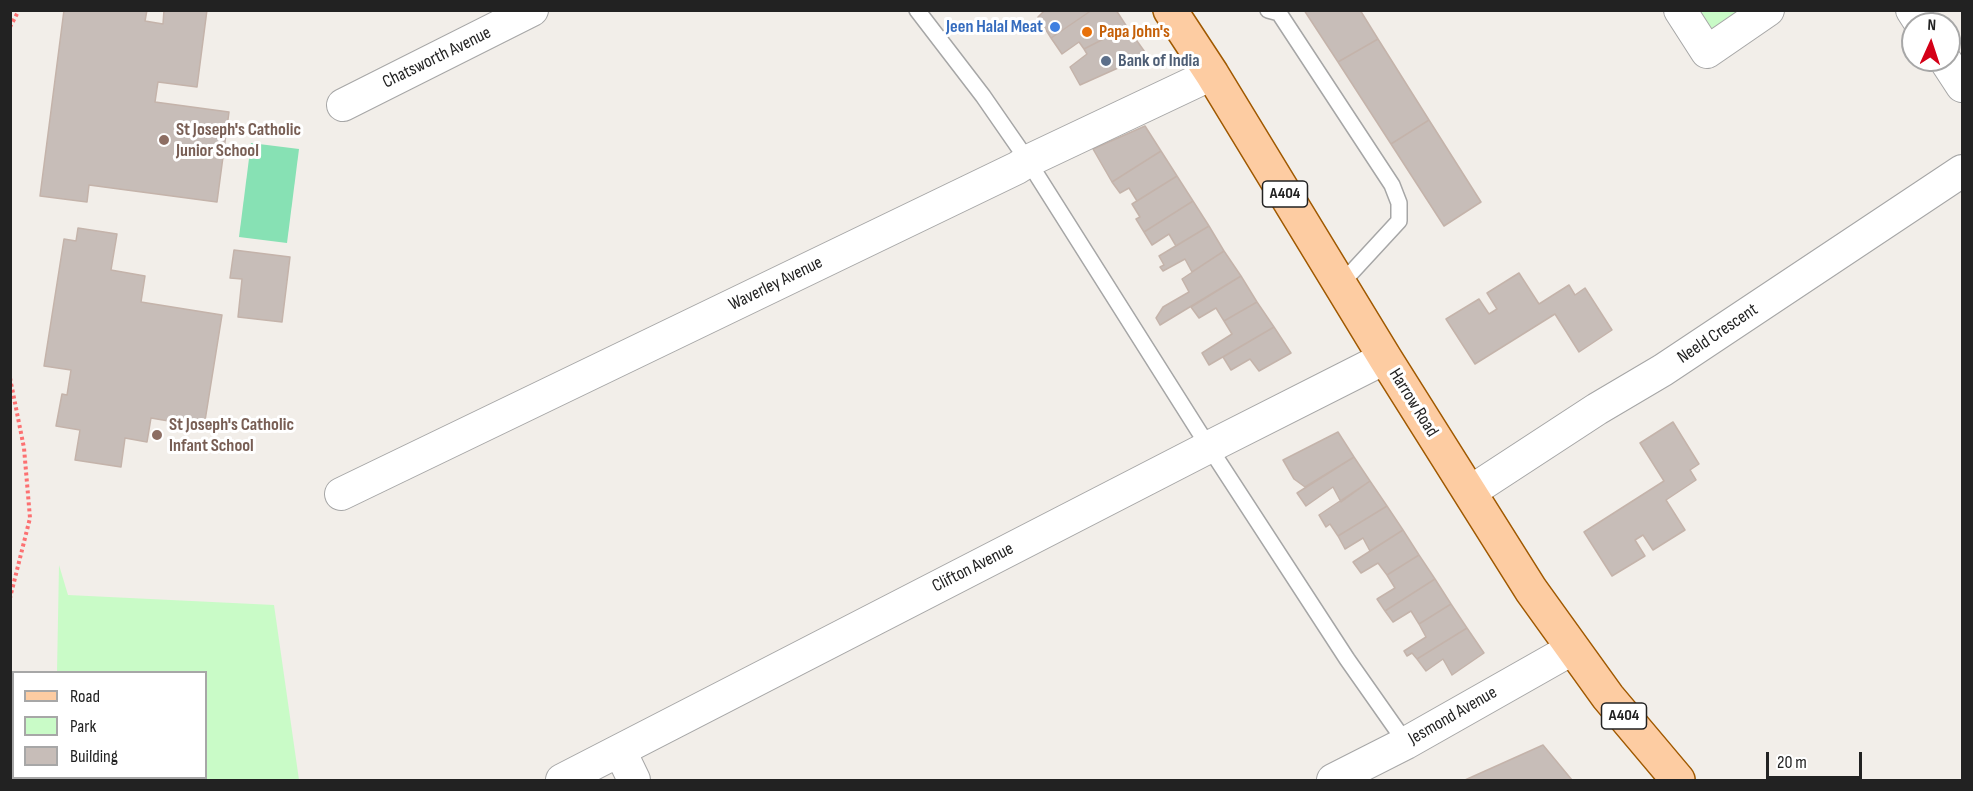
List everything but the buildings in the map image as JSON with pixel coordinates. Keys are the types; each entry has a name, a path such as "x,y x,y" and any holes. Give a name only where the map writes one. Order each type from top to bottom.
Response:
{"main road":[{"name":"Harrow Road","path":"1170,10 1212,74 1385,358 1572,649 1608,697 1678,780"}],"street":[{"name":"Chatsworth Avenue","path":"343,105 532,10"},
{"path":"1680,10 1707,52 1768,10"},
{"path":"1953,72 1962,86"},
{"name":"Waverley Avenue","path":"341,494 1212,74"},
{"name":"Neeld Crescent","path":"1470,492 1663,370 1962,171"},
{"name":"Clifton Avenue","path":"562,780 1385,358"},
{"name":"Jesmond Avenue","path":"1333,780 1406,743 1572,649"},
{"path":"620,751 634,780"}],"lane":[{"path":"917,10 983,96 1028,161 1209,447 1347,659 1406,743"},
{"path":"1268,10 1279,13 1392,185 1399,203 1399,221 1340,285"}],"path":[{"path":"10,27 19,10"},
{"path":"10,378 24,448 30,518 10,598"},
{"path":"10,754 12,780"}],"green space":[{"path":"1692,11 1750,11 1709,37"},
{"path":"251,143 299,149 287,243 239,237"},
{"path":"59,565 68,595 274,605 299,780 55,780 207,779 207,671 57,671"}],"place":[{"name":"Jeen Halal Meat","path":"1055,27"},
{"name":"Papa John's","path":"1087,32"},
{"name":"Bank of India","path":"1106,61"},
{"name":"St Joseph's Catholic Junior School","path":"164,140"},
{"name":"St Joseph's Catholic Infant School","path":"157,435"}]}
